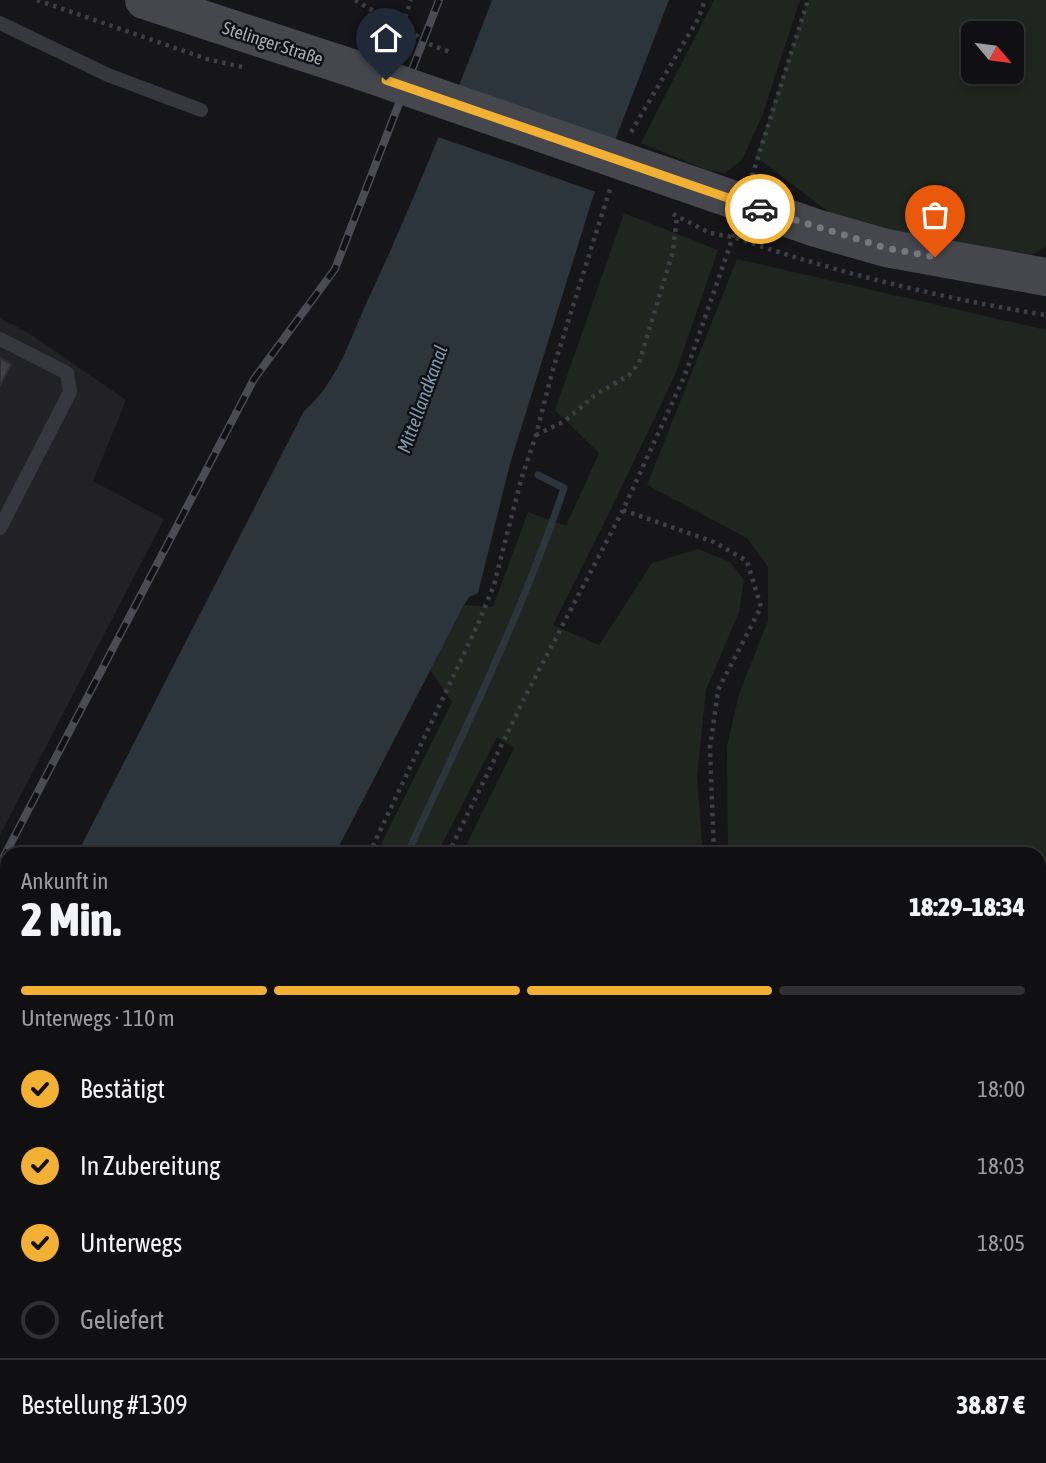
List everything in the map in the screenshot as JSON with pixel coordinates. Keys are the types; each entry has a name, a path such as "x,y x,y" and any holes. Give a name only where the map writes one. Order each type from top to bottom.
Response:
{"main road":[{"name":"Stelinger Straße","path":"144,0 362,59 668,177 739,220 816,228 886,248 1046,277"}],"lane":[{"path":"0,23 108,75 201,110"},
{"path":"0,339 66,373 70,392 0,528"}],"path":[{"path":"355,0 402,23 423,42 450,52"},
{"path":"402,23 411,0"},
{"path":"628,137 698,19 705,0"},
{"path":"451,847 527,693 624,510 685,375 739,220 756,157 808,0"},
{"path":"362,59 375,12"},
{"path":"372,847 494,585 553,369 612,181"},
{"path":"536,435 565,421 595,395 629,375 639,363 673,251 677,216 710,233 739,220"},
{"path":"624,510 714,542 747,561 761,607 718,690 710,748 714,847"}],"shaded area":[{"path":"714,0 800,0 762,116 742,160 725,173 707,170 641,143"},
{"path":"808,0 1046,0 1046,246 1031,255 842,222 756,157"},
{"path":"624,213 718,250 675,375 553,625 599,645 652,563 698,549 730,562 744,580 739,612 706,690 697,777 702,847 465,847 514,748 497,737 441,847 380,847 452,702 430,670 464,605 493,607 528,512 566,526 599,453 555,410"},
{"path":"737,259 1046,330 1046,847 728,847 727,747 739,694 768,621 768,567 747,538 647,485"},
{"path":"0,318 30,334 126,400 93,481 164,519 0,835"}],"water":[{"name":"Mittellandkanal","path":"492,0 669,0 592,200 510,464 478,593 469,597 464,605 339,847 81,847 304,411 324,389 340,363 447,116"}],"pier":[{"path":"456,85 619,142 599,193 435,136"}],"building":[{"path":"0,358 11,364 0,386"}],"waterway":[{"path":"410,847 511,627 564,488 538,475"}],"railway":[{"path":"9,847 254,379 335,269 439,0"}],"way so far":[{"path":"760,209 886,248 935,257"}],"route":[{"path":"386,80 760,209"}]}
